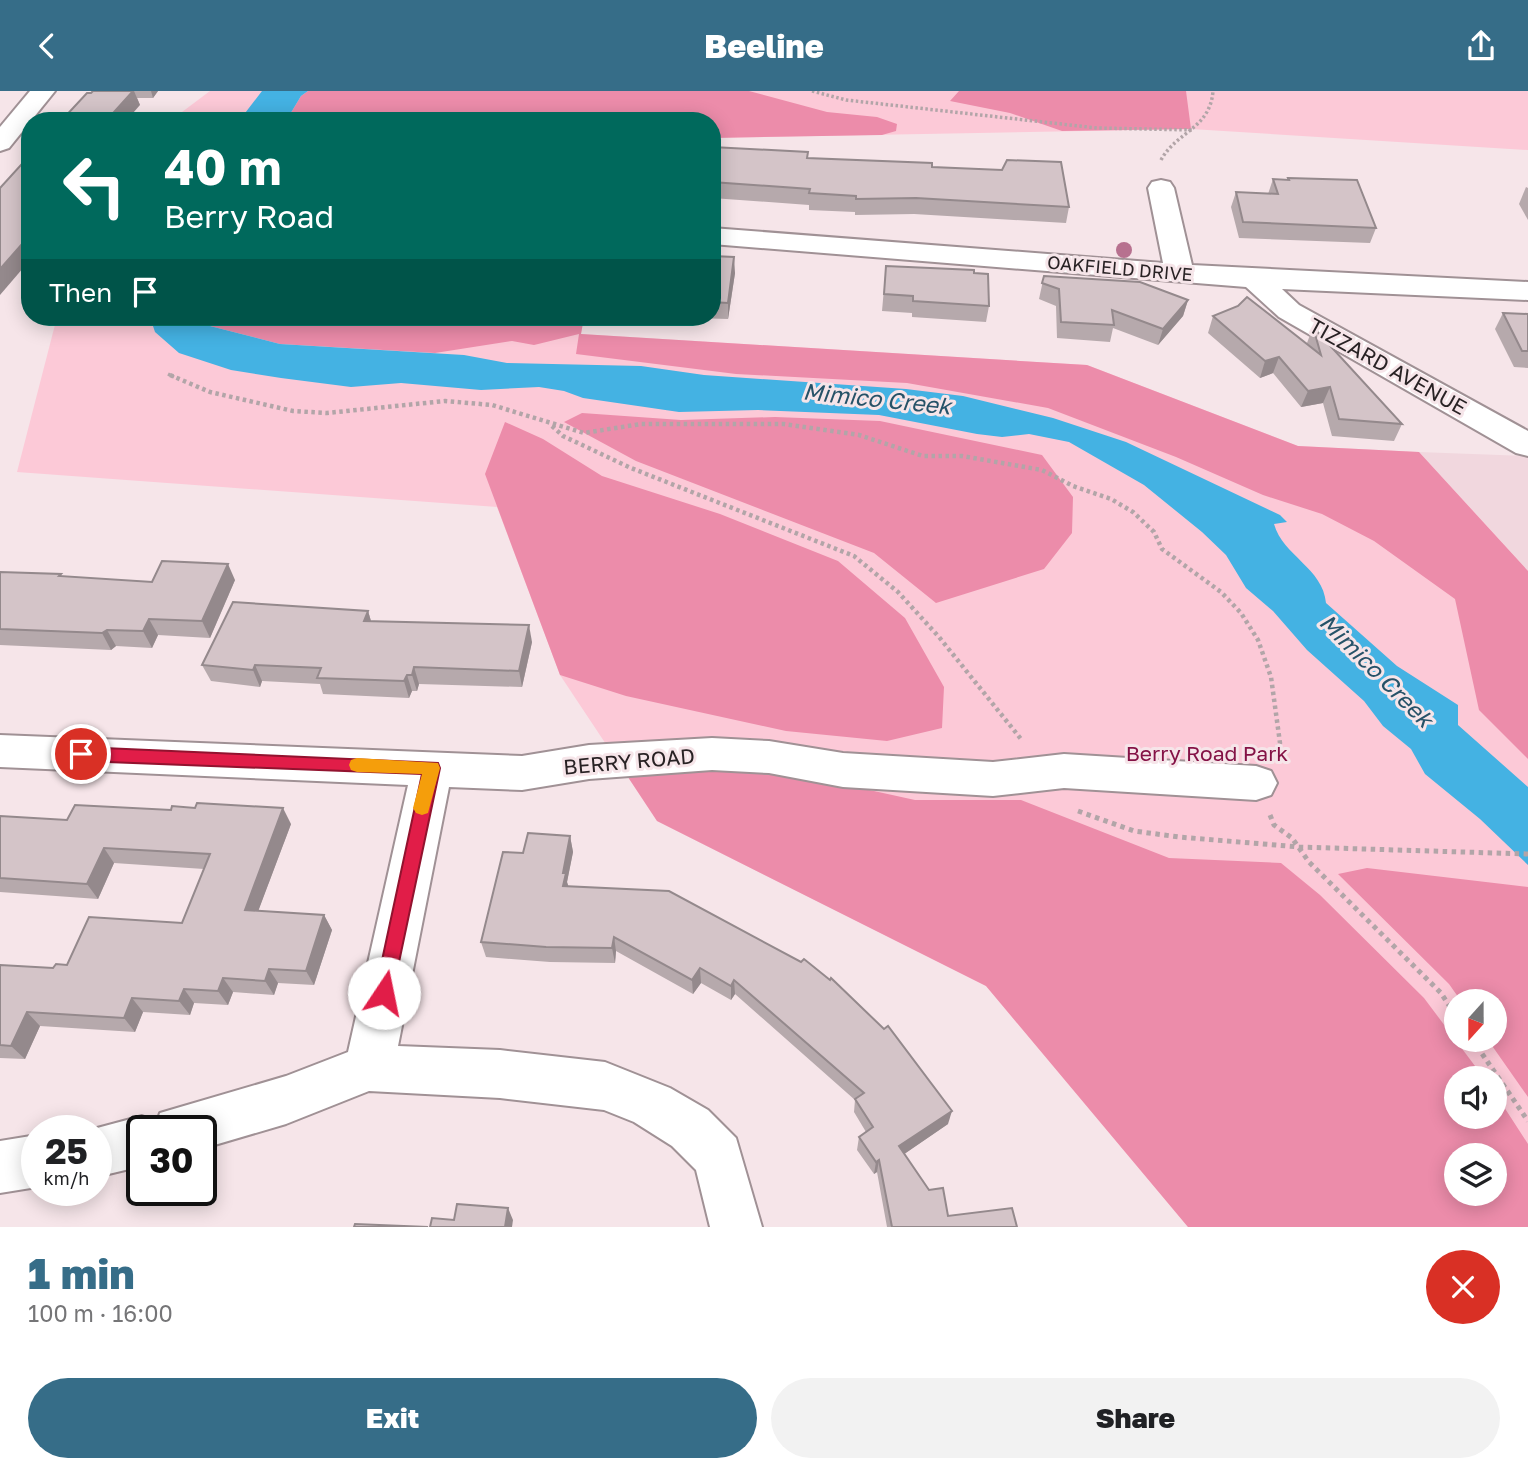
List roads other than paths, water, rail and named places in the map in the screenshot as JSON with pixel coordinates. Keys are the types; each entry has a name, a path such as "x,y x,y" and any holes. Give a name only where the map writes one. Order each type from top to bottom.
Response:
{"street":[{"path":"26,112 43,91"},
{"path":"0,143 21,118"},
{"path":"1161,188 1179,272"},
{"name":"OAKFIELD DRIVE","path":"721,237 1254,279 1528,291"},
{"name":"TIZZARD AVENUE","path":"1254,279 1289,311 1528,445"},
{"name":"BERRY ROAD","path":"0,751 522,773 589,762 712,754 769,757 843,769 993,779 1064,771 1256,783"},
{"path":"369,1068 432,768"},
{"path":"217,1120 286,1100 369,1068 500,1074 605,1086 652,1105 690,1128 718,1156 736,1227"},
{"path":"0,1167 21,1164"}],"water":[{"path":"262,91 308,91 301,96 291,112 246,112"},
{"name":"Mimico Creek","path":"153,326 210,326 280,344 464,355 507,363 641,366 704,375 906,389 963,396 1053,418 1126,442 1280,515 1287,522 1274,524 1286,545 1318,580 1326,603 1397,666 1458,705 1458,725 1528,787 1528,865 1480,819 1425,774 1411,749 1383,726 1364,701 1307,650 1273,611 1246,588 1226,555 1202,532 1144,485 1069,442 1029,434 1002,437 977,434 879,415 758,410 679,412 583,398 564,391 539,387 481,390 401,383 351,387 231,370 179,353 155,332"}],"park label":[{"name":"Berry Road Park","path":"1207,753"}]}
